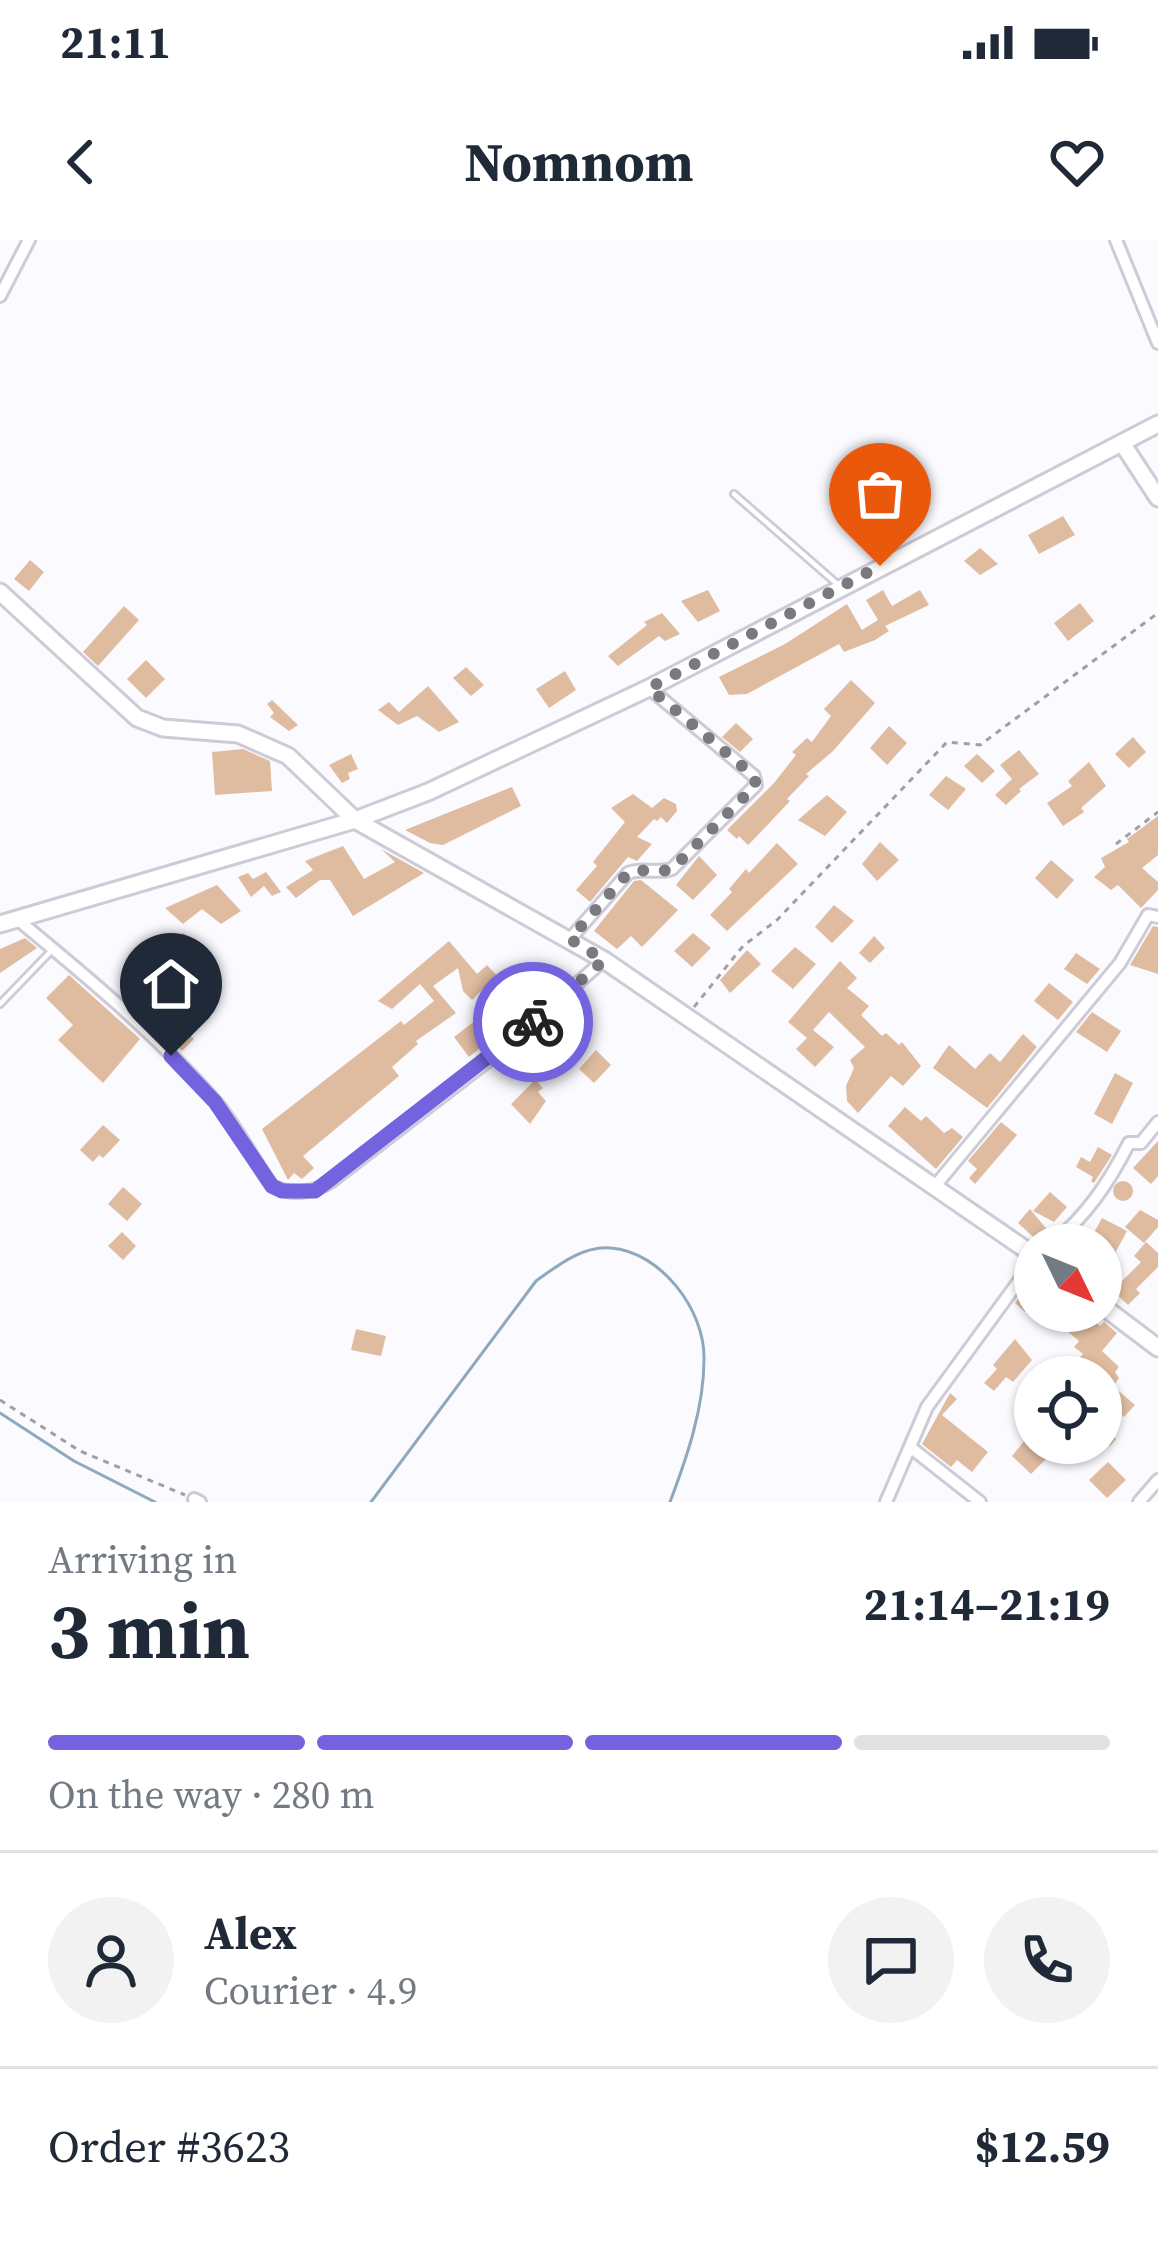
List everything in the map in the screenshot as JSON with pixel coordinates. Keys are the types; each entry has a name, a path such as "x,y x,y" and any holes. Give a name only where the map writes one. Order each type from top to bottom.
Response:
{"street":[{"path":"0,296 29,240"},
{"path":"1116,240 1158,343"},
{"path":"8,922 356,820 428,792 649,688 1158,424"},
{"path":"1122,443 1158,498"},
{"path":"0,592 136,718 163,728 238,734 269,745 305,769 356,820 604,960 1014,1243"},
{"path":"570,939 628,873 640,868 672,869 756,785 754,776 649,688"},
{"path":"935,1186 1120,963 1148,915 1158,917"},
{"path":"8,922 53,949 124,1008 215,1102 272,1186 282,1191 315,1191 332,1181 493,1057 604,960"},
{"path":"1076,1224 1106,1189 1129,1143 1141,1143 1158,1121"},
{"path":"886,1502 945,1379 1014,1286"},
{"path":"1122,1321 1158,1348"},
{"path":"910,1447 980,1502"},
{"path":"1138,1502 1158,1480"}],"lane":[{"path":"734,494 840,587"},
{"path":"0,1004 53,949"}],"path":[{"path":"686,1018 743,946 777,920 946,742 980,745 1158,613"},
{"path":"1116,844 1158,812"},
{"path":"0,1400 80,1451 197,1500"}],"building":[{"path":"907,487 918,505 902,515 889,500"},
{"path":"1063,516 1075,535 1039,554 1028,535"},
{"path":"980,548 998,564 980,575 964,561"},
{"path":"30,560 44,572 29,591 14,579"},
{"path":"708,590 720,611 698,622 681,601"},
{"path":"883,590 892,606 920,590 929,605 885,626 889,631 875,640 844,652 839,644 747,694 729,695 719,677 785,644 847,604 862,630 878,620 866,600"},
{"path":"1080,603 1094,621 1068,641 1054,623"},
{"path":"124,606 139,620 98,666 83,652"},
{"path":"662,613 680,634 665,641 659,636 618,666 608,656 647,625 644,622"},
{"path":"146,660 165,679 146,698 127,679"},
{"path":"466,667 484,685 471,696 453,678"},
{"path":"565,671 576,690 549,708 536,689"},
{"path":"851,680 875,703 806,774 809,776 787,799 790,801 748,845 737,839 727,830 774,783 796,755 792,752 807,738 812,742 831,716 824,709"},
{"path":"428,686 459,722 439,732 417,716 398,725 378,710 389,702 399,712"},
{"path":"272,700 298,725 289,731 270,717 274,713 267,704"},
{"path":"736,723 753,739 740,752 722,737"},
{"path":"889,726 907,743 887,765 870,748"},
{"path":"1133,737 1146,752 1129,768 1115,754"},
{"path":"243,749 270,761 272,791 215,795 212,752"},
{"path":"1019,750 1039,774 1006,805 995,795 1012,779 1000,765"},
{"path":"351,754 358,769 342,783 329,765"},
{"path":"977,754 995,771 982,783 964,766"},
{"path":"1089,762 1106,786 1081,808 1084,812 1063,826 1047,803 1072,786 1068,781"},
{"path":"946,776 966,789 948,810 929,795"},
{"path":"512,787 521,806 443,845 405,830"},
{"path":"633,794 652,808 664,798 676,804 677,811 667,823 661,817 654,819 637,837 652,844 637,861 628,857 590,902 576,890 625,822 611,808"},
{"path":"827,795 847,812 825,836 798,820"},
{"path":"1158,816 1158,855 1142,868 1158,882 1158,890 1141,908 1118,885 1111,890 1094,877 1105,867 1101,858 1129,842"},
{"path":"880,842 899,860 877,881 862,864"},
{"path":"777,843 798,864 727,931 710,915 746,869 749,873"},
{"path":"343,846 364,879 395,862 381,849 424,873 353,916 330,880 320,880 296,898 286,887 313,870 305,861"},
{"path":"699,856 717,875 693,900 676,885"},
{"path":"1051,860 1074,880 1057,899 1035,878"},
{"path":"266,872 281,892 272,896 264,886 251,897 238,877 248,873 253,879"},
{"path":"641,880 678,910 642,947 631,936 617,949 594,931 634,881"},
{"path":"217,885 241,911 221,924 202,909 183,924 165,908"},
{"path":"834,905 854,921 832,943 815,927"},
{"path":"1153,926 1158,927 1158,974 1130,965"},
{"path":"183,933 196,941 169,971 145,953 164,934 173,941"},
{"path":"693,933 711,948 692,967 674,951"},
{"path":"874,936 885,948 870,963 859,953"},
{"path":"25,938 37,948 0,973 0,949"},
{"path":"449,941 477,974 487,965 502,981 489,994 484,988 472,1000 463,991 458,968 433,986 456,1013 416,1041 392,1067 399,1076 303,1156 314,1168 302,1179 294,1173 288,1180 262,1129 401,1021 404,1025 434,1001 420,984 392,1009 378,1001"},
{"path":"795,947 816,964 793,989 771,971"},
{"path":"747,950 761,964 730,993 720,980"},
{"path":"1076,953 1100,969 1087,984 1064,969"},
{"path":"840,961 857,978 847,988 869,1006 861,1015 882,1036 886,1033 899,1045 902,1042 921,1066 903,1086 891,1076 858,1113 847,1101 846,1086 854,1068 850,1060 865,1047 829,1012 813,1030 834,1047 815,1067 796,1049 807,1038 788,1022"},
{"path":"69,975 140,1039 103,1083 58,1040 73,1025 46,998"},
{"path":"1049,983 1073,1002 1058,1020 1034,1001"},
{"path":"167,991 195,1020 185,1030 194,1039 182,1051 143,1014"},
{"path":"502,1000 517,1017 469,1057 454,1037"},
{"path":"1092,1012 1121,1031 1107,1052 1076,1032"},
{"path":"1023,1034 1037,1047 987,1108 933,1068 949,1045 975,1069 990,1053 1000,1062"},
{"path":"596,1050 611,1065 594,1083 579,1069"},
{"path":"1115,1073 1133,1083 1112,1124 1094,1114"},
{"path":"535,1080 546,1101 530,1124 511,1104"},
{"path":"905,1107 921,1121 926,1116 944,1133 952,1128 963,1137 936,1169 888,1126"},
{"path":"1001,1122 1017,1135 975,1184 969,1178 977,1169 968,1161"},
{"path":"103,1125 120,1140 93,1162 80,1150"},
{"path":"1158,1141 1158,1176 1151,1184 1133,1168"},
{"path":"1098,1147 1112,1155 1094,1183 1093,1177 1076,1167 1081,1157 1090,1162"},
{"path":"1123,1181 1133,1191 1123,1201 1113,1191"},
{"path":"123,1187 142,1204 127,1221 108,1204"},
{"path":"1050,1192 1067,1207 1054,1222 1033,1211"},
{"path":"1030,1209 1042,1224 1019,1224"},
{"path":"1140,1210 1158,1220 1158,1227 1144,1243 1125,1227"},
{"path":"122,1232 136,1246 123,1260 108,1246"},
{"path":"1146,1242 1158,1253 1158,1267 1136,1289 1140,1293 1128,1305 1122,1299 1122,1281 1141,1262 1134,1256"},
{"path":"356,1329 386,1336 381,1356 351,1350"},
{"path":"1068,1332 1117,1333 1102,1351 1107,1356 1081,1356 1074,1347 1079,1341"},
{"path":"1015,1339 1029,1356 1014,1356 1014,1381 1006,1377 994,1391 984,1383 997,1369 993,1365"},
{"path":"950,1393 957,1399 942,1415 988,1452 972,1472 957,1460 951,1467 922,1444"},
{"path":"1122,1394 1135,1405 1122,1415"},
{"path":"1020,1464 1041,1464 1031,1474"},
{"path":"1110,1464 1126,1480 1107,1498 1089,1480"}],"waterway":[{"path":"371,1502 536,1281 571,1258 601,1248 629,1252 663,1272 688,1303 702,1340 698,1414 670,1502"},
{"path":"0,1413 74,1461 155,1502"}],"way so far":[{"path":"533,1022 604,960 570,939 628,873 640,868 672,869 756,785 754,776 649,688 880,566"}],"route":[{"path":"171,1056 215,1102 272,1186 282,1191 315,1191 533,1022"}]}
